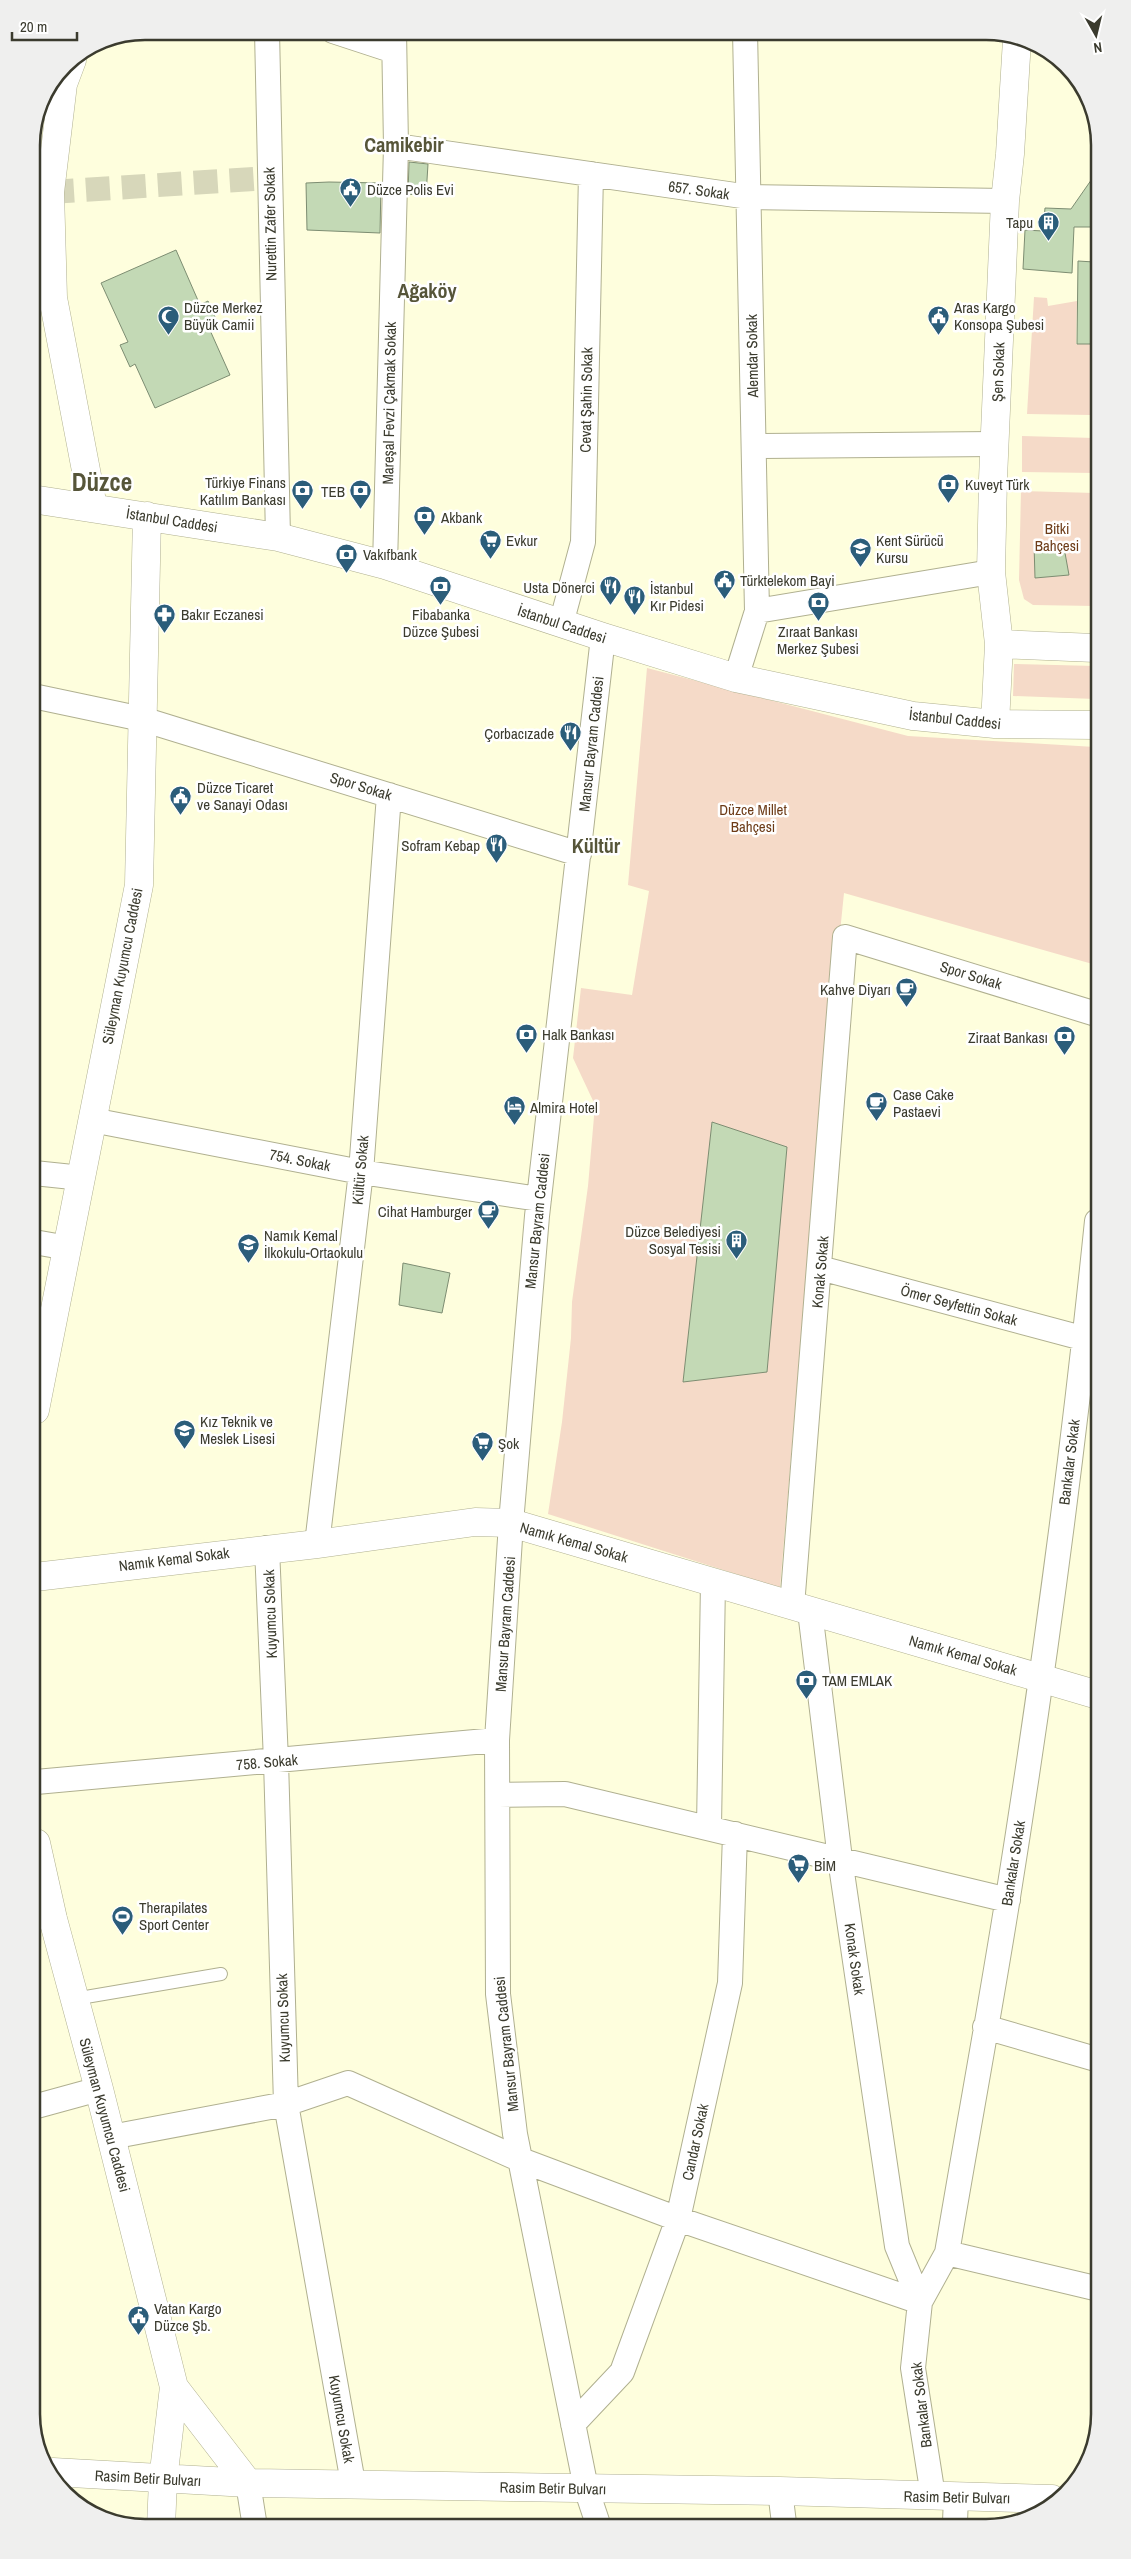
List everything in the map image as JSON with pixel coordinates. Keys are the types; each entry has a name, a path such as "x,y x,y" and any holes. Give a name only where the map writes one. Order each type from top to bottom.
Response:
{"main road":[{"name":"Şen Sokak","path":"995,724 999,644 991,572 994,444 1005,201 1017,45"},
{"path":"66,77 41,192 52,298 93,507"},
{"name":"İstanbul Caddesi","path":"40,500 278,536 385,564 561,624 736,678 913,716 995,724 1091,725"},
{"name":"Süleyman Kuyumcu Caddesi","path":"40,1385 139,885 147,516"},
{"path":"999,644 1091,648"},
{"name":"Namık Kemal Sokak","path":"40,1576 267,1548 317,1544 474,1522 511,1523 1091,1693"},
{"name":"Süleyman Kuyumcu Caddesi","path":"40,1882 44,1920 74,1999 112,2137 174,2387"},
{"path":"161,2519 163,2480 174,2387"},
{"path":"174,2387 248,2483"},
{"name":"Rasim Betir Bulvarı","path":"58,2472 163,2480 248,2483 780,2491 948,2505 1047,2499"}],"street":[{"name":"Nurettin Zafer Sokak","path":"267,40 278,536"},
{"name":"Alemdar Sokak","path":"736,678 757,610 745,40"},
{"name":"Mareşal Fevzi Çakmak Sokak","path":"385,564 396,146 394,41"},
{"name":"657. Sokak","path":"396,146 749,197 1005,201"},
{"name":"Cevat Şahin Sokak","path":"561,624 583,542 590,174"},
{"path":"754,446 994,444"},
{"path":"757,610 991,572"},
{"name":"Mansur Bayram Caddesi","path":"596,2519 586,2488 515,2134 498,1994 498,1740 511,1523 538,1199 603,637"},
{"name":"Spor Sokak","path":"40,697 142,719 579,854"},
{"name":"Kültür Sokak","path":"317,1544 361,1172 389,794"},
{"name":"Spor Sokak","path":"845,937 1091,1012"},
{"name":"Konak Sokak","path":"845,937 820,1268 801,1608 897,2246 920,2302"},
{"name":"754. Sokak","path":"92,1120 361,1172 538,1199"},
{"path":"40,1174 82,1178"},
{"path":"40,1243 68,1248"},
{"name":"Ömer Seyfettin Sokak","path":"820,1268 1091,1341"},
{"name":"Bankalar Sokak","path":"948,2505 913,2368 920,2302 947,2253 1008,1900 1091,1341"},
{"name":"Kuyumcu Sokak","path":"267,1548 276,1762 286,2104 353,2484"},
{"path":"710,1827 713,1582"},
{"name":"758. Sokak","path":"40,1782 276,1762 498,1740"},
{"path":"498,1794 565,1794 710,1827 1008,1900"},
{"name":"Candar Sokak","path":"573,2424 622,2372 678,2219 730,1983 735,1834"},
{"path":"985,2027 1091,2058"},
{"path":"112,2137 286,2104 348,2083 521,2160 678,2219 920,2302"},
{"path":"40,2105 99,2089"},
{"path":"947,2253 1091,2287"},
{"path":"248,2483 254,2519"},
{"path":"780,2491 784,2519"}],"lane":[{"path":"74,1999 221,1974"}],"green space":[{"path":"1034,297 1047,298 1048,306 1077,301 1076,344 1091,344 1091,415 1027,414"},
{"path":"1022,436 1091,438 1091,473 1022,472"},
{"name":"Bitki Bahçesi","path":"1021,491 1091,493 1091,606 1033,605 1024,599 1019,580"},
{"path":"1014,664 1091,666 1091,699 1013,696"},
{"name":"Düzce Millet Bahçesi","path":"647,668 908,736 1091,747 1091,964 844,893 811,1217 780,1588 548,1514 562,1422 571,1338 572,1302 588,1186 595,1105 573,1058 581,988 632,995 649,891 628,885"}],"building":[{"path":"409,162 428,164 426,196 408,194"},
{"name":"Tapu","path":"1091,180 1091,227 1074,227 1072,273 1023,269 1025,230 1043,231 1045,208 1071,209"},
{"path":"306,183 381,183 380,233 307,230"},
{"name":"Düzce Merkez Büyük Camii","path":"176,250 200,305 208,301 218,324 209,328 230,375 155,408 135,364 130,367 120,345 128,342 101,283"},
{"path":"1078,261 1091,262 1091,344 1077,344"},
{"path":"1063,542 1069,575 1035,578 1034,544"},
{"name":"Düzce Belediyesi Sosyal Tesisi","path":"712,1122 787,1147 767,1372 683,1382"},
{"path":"403,1263 450,1273 442,1313 399,1305"}],"tunnel":[{"path":"50,192 269,178"}],"place":[{"name":"Düzce Polis Evi","path":"351,208"},
{"name":"Tapu","path":"1049,241"},
{"name":"Düzce Merkez Büyük Camii","path":"168,335"},
{"name":"Aras Kargo Konsopa Şubesi","path":"938,335"},
{"name":"Kuveyt Türk","path":"949,503"},
{"name":"Türkiye Finans Katılım Bankası","path":"302,510"},
{"name":"TEB","path":"361,510"},
{"name":"Akbank","path":"425,536"},
{"name":"Evkur","path":"490,559"},
{"name":"Kent Sürücü Kursu","path":"860,568"},
{"name":"Vakıfbank","path":"347,573"},
{"name":"Türktelekom Bayi","path":"724,599"},
{"name":"Fibabanka Düzce Şubesi","path":"441,605"},
{"name":"Usta Dönerci","path":"611,606"},
{"name":"İstanbul Kır Pidesi","path":"634,616"},
{"name":"Zıraat Bankası Merkez Şubesi","path":"818,621"},
{"name":"Bakır Eczanesi","path":"165,633"},
{"name":"Çorbacızade","path":"570,752"},
{"name":"Düzce Ticaret ve Sanayi Odası","path":"181,815"},
{"name":"Sofram Kebap","path":"496,864"},
{"name":"Kahve Diyarı","path":"907,1008"},
{"name":"Halk Bankası","path":"526,1053"},
{"name":"Ziraat Bankası","path":"1064,1056"},
{"name":"Case Cake Pastaevi","path":"877,1122"},
{"name":"Almira Hotel","path":"514,1126"},
{"name":"Cihat Hamburger","path":"488,1230"},
{"name":"Düzce Belediyesi Sosyal Tesisi","path":"737,1259"},
{"name":"Namık Kemal İlkokulu-Ortaokulu","path":"248,1263"},
{"name":"Kız Teknik ve Meslek Lisesi","path":"184,1449"},
{"name":"Şok","path":"482,1462"},
{"name":"TAM EMLAK","path":"806,1699"},
{"name":"BİM","path":"798,1884"},
{"name":"Therapilates Sport Center","path":"123,1935"},
{"name":"Vatan Kargo Düzce Şb.","path":"138,2336"}],"district":[{"name":"Camikebir","path":"404,144"},
{"name":"Ağaköy","path":"427,290"},
{"name":"Düzce","path":"102,482"},
{"name":"Kültür","path":"596,845"}]}
